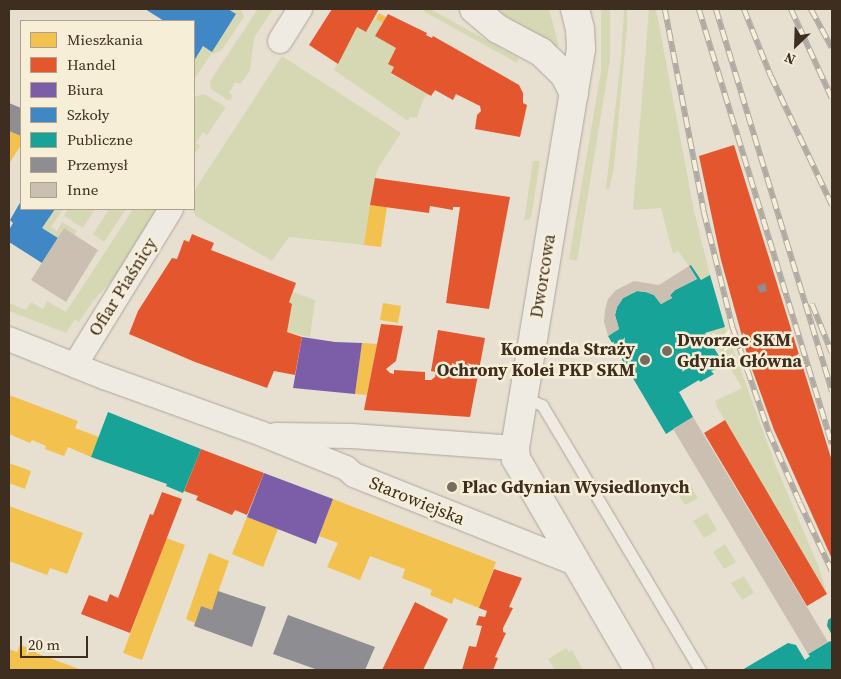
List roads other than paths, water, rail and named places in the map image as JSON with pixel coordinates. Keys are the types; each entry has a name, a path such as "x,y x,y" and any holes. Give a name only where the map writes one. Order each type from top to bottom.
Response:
{"main road":[{"path":"474,9 498,29 548,58 564,74 574,94"},
{"name":"Dworcowa","path":"575,9 580,30 580,49 515,448 516,459 520,469 639,670"}],"street":[{"path":"280,41 300,9"},
{"name":"Ofiar Piaśnicy","path":"75,365 169,210"},
{"name":"Starowiejska","path":"9,339 262,434 346,468 354,475 419,502 575,563"},
{"name":"Starowiejska","path":"262,434 352,436 515,448"},
{"path":"346,468 352,436"}],"lane":[{"path":"523,397 542,405 700,670"}],"railway":[{"path":"665,9 704,212 733,328 769,432 832,571"},
{"path":"699,9 832,444"},
{"path":"716,9 832,392"},
{"path":"744,9 771,76 832,205"},
{"path":"791,9 832,98"},
{"path":"811,9 832,48"},
{"path":"812,304 832,353"}],"place":[{"name":"Dworzec SKM Gdynia Główna","path":"667,351"},
{"name":"Komenda Straży Ochrony Kolei PKP SKM","path":"645,360"},
{"name":"Plac Gdynian Wysiedlonych","path":"452,487"}]}
